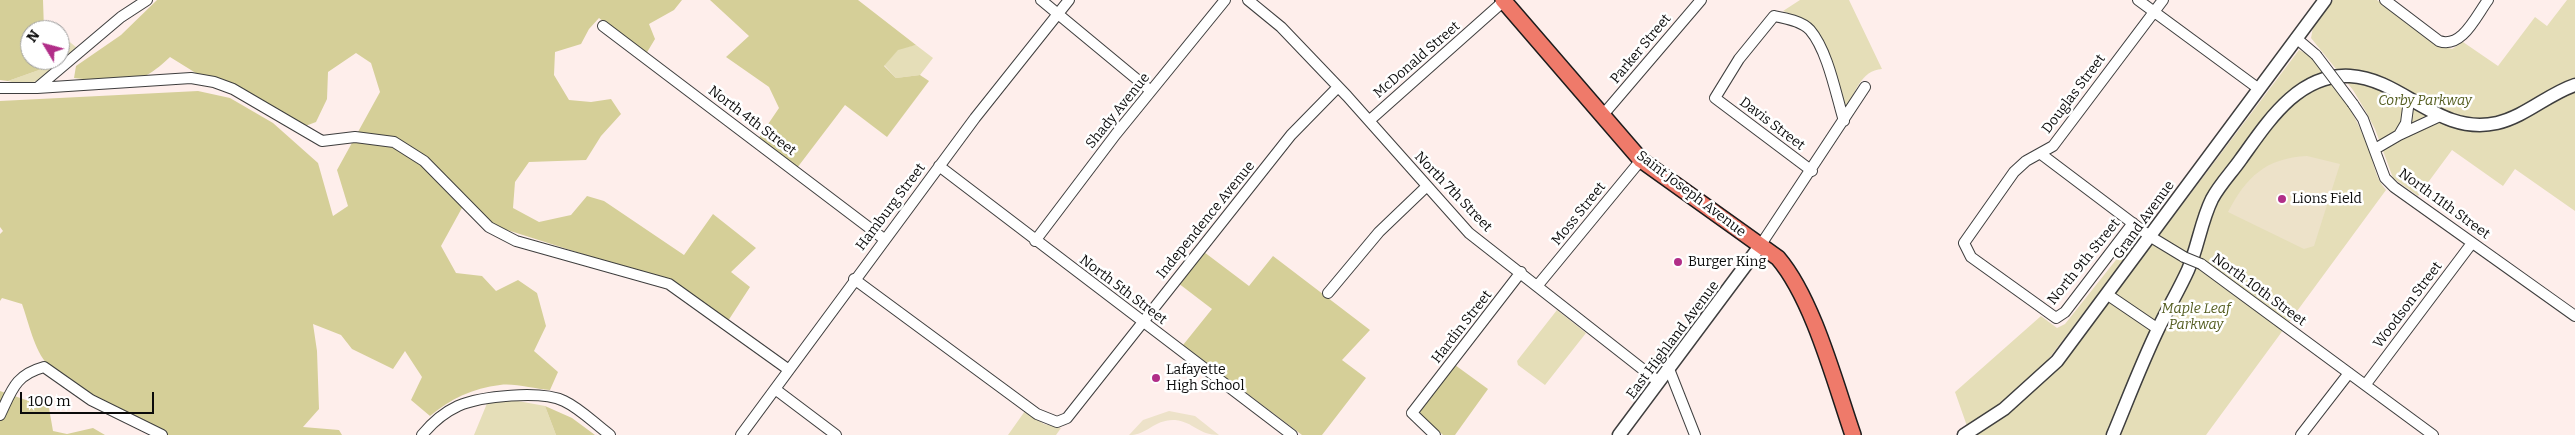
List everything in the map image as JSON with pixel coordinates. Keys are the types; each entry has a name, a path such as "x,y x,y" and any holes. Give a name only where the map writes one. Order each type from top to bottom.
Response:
{"main road":[{"name":"Saint Joseph Avenue","path":"1504,0 1641,160 1778,258 1794,280 1808,309 1854,435"}],"street":[{"path":"37,88 121,17 147,0"},
{"path":"1041,0 1151,91"},
{"name":"Hamburg Street","path":"741,435 939,166 1024,54 1069,0"},
{"name":"Shady Avenue","path":"1035,241 1151,91 1225,0"},
{"name":"North 7th Street","path":"1248,0 1281,27 1370,120 1426,187 1468,232 1660,382"},
{"name":"McDonald Street","path":"1370,120 1504,0"},
{"name":"Parker Street","path":"1602,116 1701,0"},
{"path":"2138,0 2259,89"},
{"name":"Douglas Street","path":"1964,243 2014,172 2026,161 2053,146 2163,0"},
{"name":"Grand Avenue","path":"1964,435 2004,409 2057,361 2108,295 2324,0"},
{"path":"2385,0 2439,41 2452,43 2459,38 2488,0"},
{"name":"Davis Street","path":"1812,171 1715,98 1739,59 1774,16 1788,18 1809,29 1824,56 1844,121"},
{"name":"North 4th Street","path":"603,26 884,239"},
{"name":"North 11th Street","path":"2296,38 2316,55 2353,104 2375,149 2385,178 2394,187 2575,316"},
{"path":"2113,435 2158,329 2189,269 2208,208 2218,190 2284,104 2302,89 2336,76 2360,77 2373,81 2440,116 2468,125 2499,122 2526,112 2575,85"},
{"path":"0,88 37,88 170,78 206,80 233,89 322,141 355,137 394,142 424,161 489,227 516,241 669,284 789,370"},
{"name":"Independence Avenue","path":"854,279 1048,420 1057,422 1067,418 1291,135 1338,87"},
{"name":"East Highland Avenue","path":"1619,435 1760,246 1812,171 1865,87"},
{"path":"2399,135 2406,123 2409,100"},
{"path":"2375,149 2399,135 2440,116"},
{"name":"North 10th Street","path":"2041,154 2151,236 2184,257 2201,264 2433,435"},
{"name":"Moss Street","path":"1538,286 1641,160"},
{"name":"North 5th Street","path":"939,166 1292,435"},
{"path":"1328,293 1380,232 1426,187"},
{"name":"North 9th Street","path":"1964,243 1972,257 2056,318 2065,312 2133,223"},
{"name":"Woodson Street","path":"2366,384 2472,243"},
{"name":"Hardin Street","path":"1435,435 1412,413 1521,272"},
{"path":"2108,295 2158,329"},
{"path":"0,415 21,378 27,372 44,367 91,400 162,435"},
{"path":"1669,369 1694,435"},
{"path":"2301,435 2349,373"},
{"path":"775,389 836,435"},
{"path":"422,435 458,406 503,397 549,396 573,406 610,435"}],"green space":[{"path":"1800,0 1849,0 1882,69 1875,70 1863,78 1846,111 1827,49 1810,22 1783,11"},
{"name":"Corby Parkway","path":"2333,0 2377,0 2435,44 2452,49 2463,42 2498,66 2535,17 2547,26 2567,0 2575,0 2575,211 2515,169 2503,186 2452,150 2418,196 2393,178 2375,129 2365,110 2353,90 2311,38 2313,27"},
{"path":"70,42 82,52 70,61"},
{"path":"916,45 933,58 920,75 896,78 884,65 898,49"},
{"name":"Maple Leaf Parkway","path":"2299,50 2310,56 2321,66 2341,93 2364,137 2377,175 2386,190 2206,435 1973,435 2080,340"},
{"path":"39,70 58,70 39,81 19,83 8,81"},
{"path":"2131,241 2134,247 2044,365 2006,400 1967,426 1955,392 2041,316 2057,328 2065,324"},
{"path":"1557,310 1586,333 1545,385 1518,365 1517,361"},
{"path":"488,401 518,401 545,406 556,435 474,435"},
{"path":"1025,411 1044,424 1061,428 1056,435 1008,435"}],"shaded area":[{"path":"0,0 43,0 44,20 20,20 20,70 39,70 8,81 0,80"},
{"path":"157,0 682,0 674,10 649,24 655,39 646,54 599,18 589,29 581,44 555,52 554,75 569,100 591,102 611,99 621,114 601,136 586,160 529,162 515,182 513,208 539,222 571,215 587,196 604,201 684,255 713,214 756,248 731,272 750,287 728,321 652,276 504,229 463,206 441,246 456,273 482,276 496,291 518,280 537,293 546,326 534,351 558,372 550,390 512,385 490,386 462,395 430,416 411,400 422,377 405,351 393,369 352,349 341,335 313,324 317,351 319,409 303,427 339,430 342,435 168,435 104,406 59,376 43,359 32,336 22,304 2,298 0,301 0,234 3,231 0,227 0,101 198,91 230,98 273,123 318,163 333,216 348,206 337,170 380,92 371,63 356,53 328,72 327,99 316,122 300,128 199,75 170,57 158,68 136,80 115,82 74,78 76,66 121,35"},
{"path":"710,0 858,0 916,45 898,50 884,66 896,78 920,75 929,81 887,137 845,105 797,168 758,139 779,108 769,87 726,57 749,36"},
{"name":"Lions Field","path":"2307,156 2340,164 2314,246 2304,249 2228,212 2242,189 2259,172 2269,165 2280,161"},
{"path":"1204,252 1249,286 1273,256 1370,330 1342,360 1366,378 1322,435 1302,435 1183,345 1212,309 1178,283"},
{"path":"1455,365 1488,389 1455,435 1443,435 1420,414 1421,408"},
{"path":"0,391 49,408 53,431 67,434 93,428 105,435 0,435"},
{"path":"545,406 572,418 595,435 556,435"},
{"path":"1169,411 1195,416 1219,435 1206,433 1181,421 1168,420 1141,433 1129,435 1143,420"}],"place":[{"name":"Lions Field","path":"2282,199"},
{"name":"Burger King","path":"1678,262"},
{"name":"Lafayette High School","path":"1156,378"}]}
